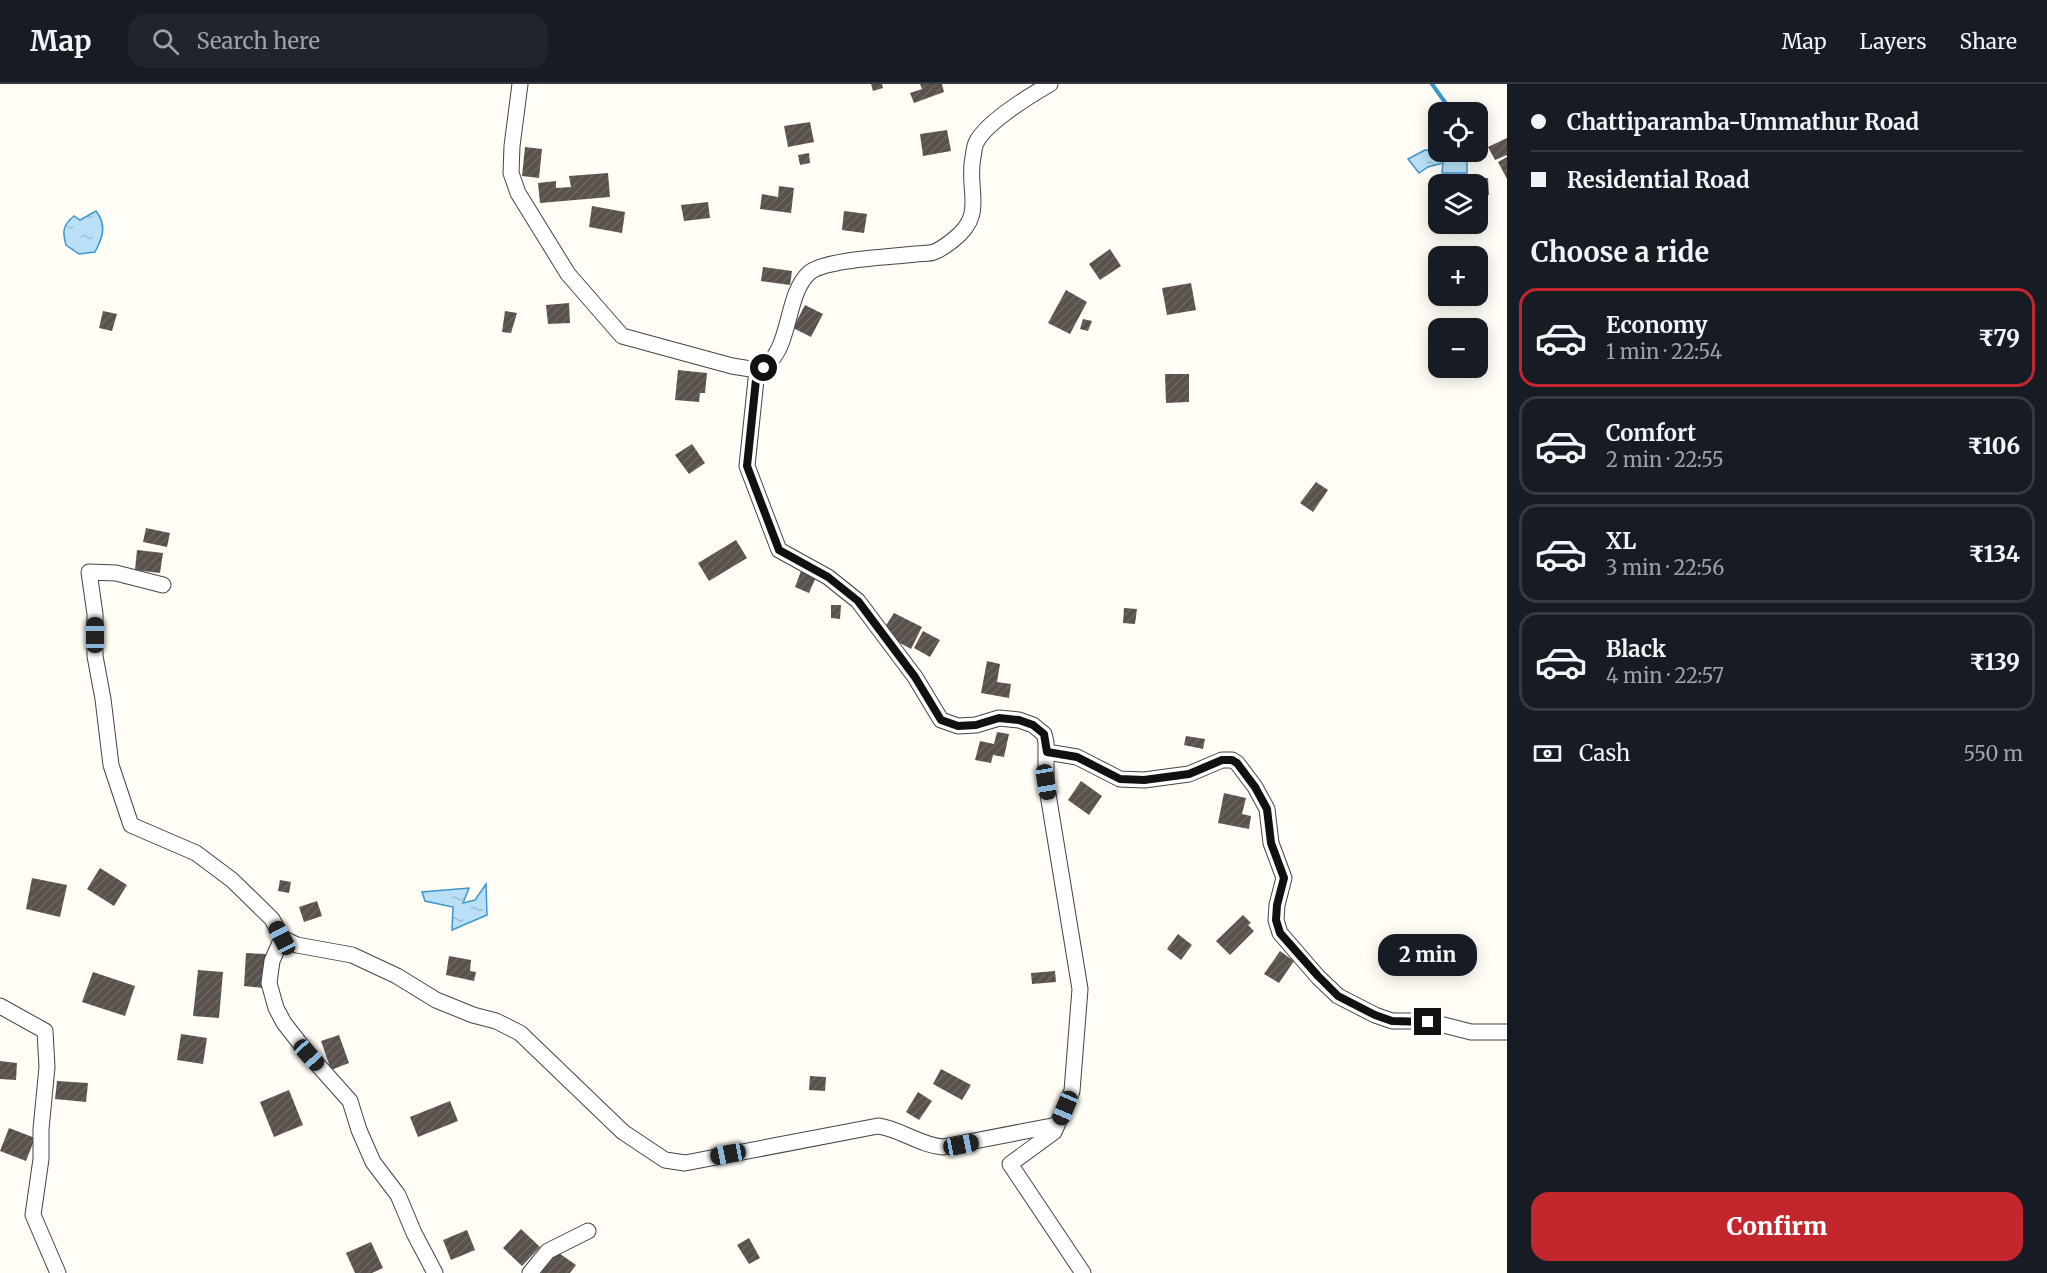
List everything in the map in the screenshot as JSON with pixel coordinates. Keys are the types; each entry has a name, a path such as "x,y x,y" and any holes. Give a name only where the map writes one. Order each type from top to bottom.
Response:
{"street":[{"path":"520,84 511,173 518,193 568,274 622,336 732,366 757,370 771,362 782,342 797,290 810,273 831,264 934,252 953,240 969,225 974,211 971,169 976,143 994,122 1050,84"},
{"path":"757,370 747,466 779,550 828,577 858,601 915,677 941,720 958,726 976,725 999,718 1019,720 1033,725 1044,734 1047,752 1046,782 1080,989 1072,1091 1054,1132 1010,1164 1083,1273"},
{"path":"162,585 116,573 89,572 95,614 95,656 111,765 131,825 196,853 232,880 272,919 282,938 297,945 352,955 397,976 436,1000 496,1021 520,1033 623,1132 665,1160 685,1163 878,1126 891,1128 932,1146 943,1147 1057,1125"},
{"path":"1047,752 1077,757 1120,779 1144,780 1189,774 1222,760 1232,760 1237,763 1255,787 1267,809 1271,843 1284,878 1277,905 1276,920 1280,933 1338,996 1392,1021 1428,1022 1471,1032 1507,1032"},
{"path":"282,938 272,961 269,983 276,1008 284,1023 309,1055 350,1101 359,1130 374,1162 398,1195 414,1233 435,1273"},
{"path":"0,1006 45,1031 47,1066 41,1159 33,1215 58,1273"},
{"path":"530,1273 548,1251 588,1231"}],"water":[{"path":"1428,150 1428,162 1467,162 1467,173 1442,173 1443,163 1428,167 1419,173 1408,159"},
{"path":"96,211 103,226 100,241 95,252 79,254 66,245 64,232 66,225 74,216 80,220"},
{"path":"486,884 487,915 452,930 453,907 425,901 422,892 469,888 463,903 475,900"}],"building":[{"path":"871,84 882,84 883,88 873,91"},
{"path":"920,84 942,84 944,92 914,103 910,93 922,89"},
{"path":"810,122 814,142 788,147 784,126"},
{"path":"947,130 951,151 923,156 920,134"},
{"path":"1507,138 1507,155 1495,160 1488,147"},
{"path":"525,147 542,149 539,178 522,176"},
{"path":"809,153 810,163 800,165 798,155"},
{"path":"1507,157 1507,179 1498,162"},
{"path":"608,173 610,197 540,203 538,183 556,181 556,188 571,187 569,176"},
{"path":"779,186 794,188 791,213 760,209 762,194 778,197"},
{"path":"708,202 710,218 684,221 681,205"},
{"path":"592,206 625,212 622,233 589,227"},
{"path":"844,211 867,214 864,233 842,230"},
{"path":"1110,249 1121,266 1100,280 1089,264"},
{"path":"763,267 792,271 790,285 761,281"},
{"path":"1191,283 1196,310 1167,315 1162,288"},
{"path":"1066,290 1087,302 1070,334 1048,323"},
{"path":"569,303 570,323 548,324 546,305"},
{"path":"805,305 823,314 811,337 793,328"},
{"path":"103,311 117,314 112,331 99,328"},
{"path":"505,311 517,313 511,333 502,332"},
{"path":"1083,319 1092,321 1088,331 1080,329"},
{"path":"678,370 707,373 705,393 700,393 699,402 675,400"},
{"path":"1165,374 1189,374 1189,402 1166,403"},
{"path":"692,444 705,463 689,474 675,455"},
{"path":"1316,482 1328,490 1313,512 1300,503"},
{"path":"146,528 170,533 167,547 143,542"},
{"path":"736,540 747,558 709,581 698,563"},
{"path":"137,550 163,553 160,573 135,570"},
{"path":"801,571 816,577 809,593 795,587"},
{"path":"831,605 841,605 840,619 831,618"},
{"path":"1124,608 1137,609 1135,624 1123,623"},
{"path":"894,613 922,627 911,649 889,637 885,627"},
{"path":"923,631 940,640 930,657 914,648"},
{"path":"987,661 1000,664 997,682 1011,684 1009,698 981,693"},
{"path":"997,732 1009,734 1004,757 993,755 991,763 975,760 980,741 994,744"},
{"path":"1186,736 1205,739 1203,749 1184,745"},
{"path":"1081,781 1102,796 1089,815 1068,800"},
{"path":"1224,793 1246,798 1242,814 1251,816 1249,829 1218,823"},
{"path":"100,868 127,885 114,906 87,889"},
{"path":"32,878 67,885 60,917 26,909"},
{"path":"280,880 291,882 289,893 278,891"},
{"path":"317,901 322,916 304,922 299,907"},
{"path":"1243,915 1251,923 1248,925 1254,931 1230,955 1216,941"},
{"path":"1178,934 1192,945 1181,960 1167,949"},
{"path":"1280,951 1294,961 1279,983 1264,974"},
{"path":"246,953 266,954 263,988 244,986"},
{"path":"449,956 471,960 470,971 476,972 474,981 446,975"},
{"path":"198,970 223,972 219,1018 193,1016"},
{"path":"1055,971 1056,982 1032,984 1031,973"},
{"path":"93,972 135,986 125,1016 82,1002"},
{"path":"181,1034 207,1038 203,1064 177,1060"},
{"path":"339,1035 349,1063 331,1070 321,1041"},
{"path":"0,1061 17,1063 16,1080 0,1079"},
{"path":"941,1069 971,1085 962,1100 933,1084"},
{"path":"810,1076 826,1077 825,1091 809,1090"},
{"path":"57,1081 88,1083 86,1102 55,1099"},
{"path":"289,1090 303,1125 274,1137 260,1102"},
{"path":"918,1092 932,1101 919,1120 906,1112"},
{"path":"450,1101 458,1121 418,1137 410,1117"},
{"path":"9,1128 35,1138 26,1161 0,1151"},
{"path":"521,1229 540,1247 522,1266 503,1248"},
{"path":"467,1230 475,1250 451,1260 443,1240"},
{"path":"749,1238 760,1258 749,1264 737,1245"},
{"path":"371,1242 383,1268 372,1273 355,1273 346,1253"},
{"path":"553,1249 576,1265 570,1273 542,1273 537,1270"}],"waterway":[{"path":"1432,84 1445,102"}],"route":[{"path":"764,368 757,370 747,466 779,550 828,577 858,601 915,677 941,720 958,726 976,725 999,718 1019,720 1033,725 1044,734 1047,752 1077,757 1120,779 1161,779 1189,774 1222,760 1232,760 1237,763 1255,787 1267,809 1269,836 1284,878 1277,905 1276,920 1280,933 1338,996 1392,1021 1428,1022"}]}
